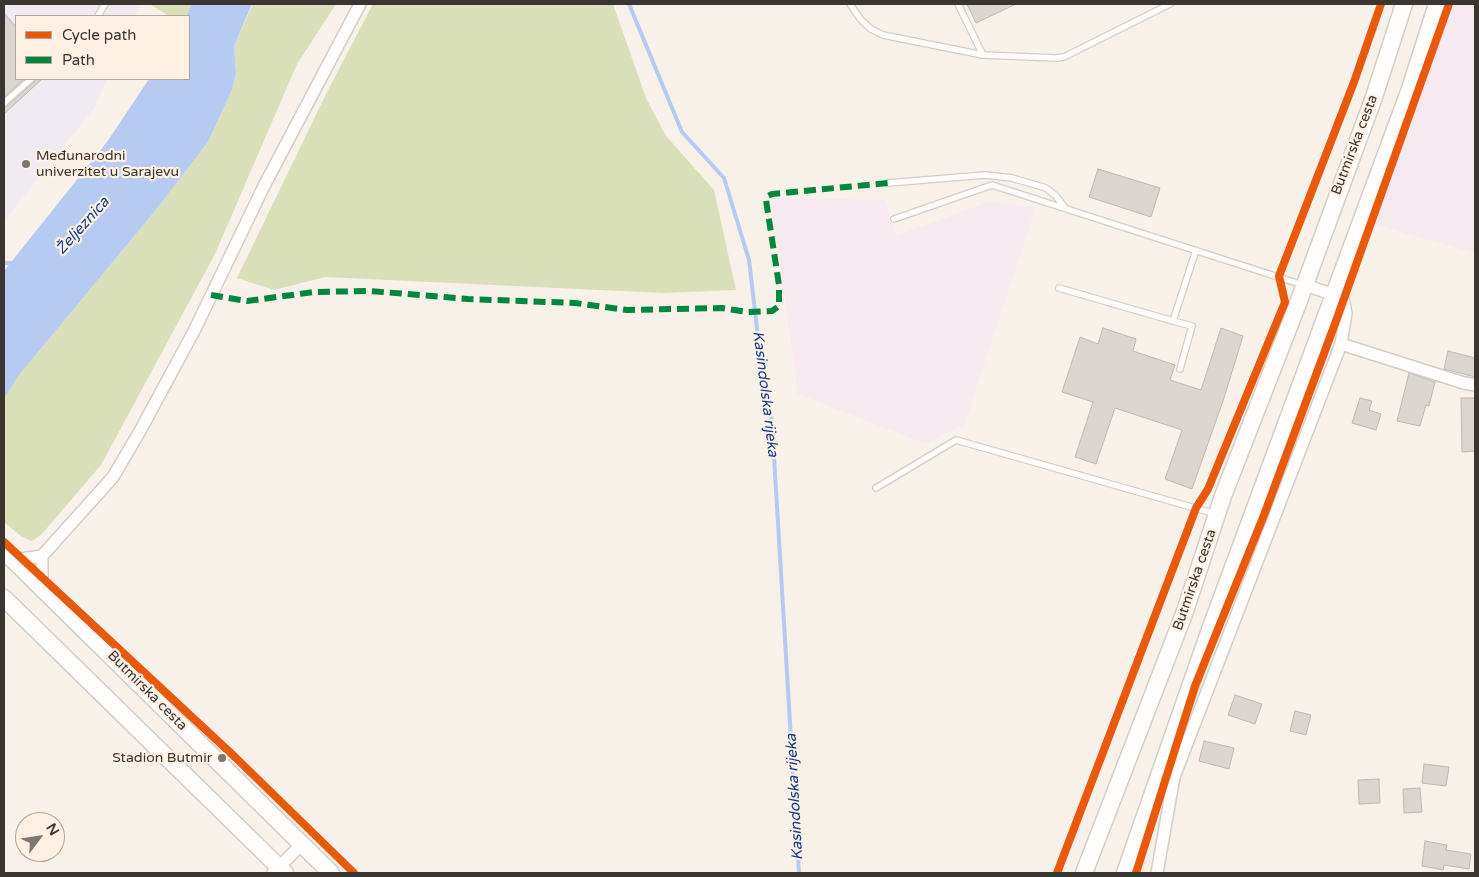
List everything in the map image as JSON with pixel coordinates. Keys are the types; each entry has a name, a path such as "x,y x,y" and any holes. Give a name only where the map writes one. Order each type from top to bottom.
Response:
{"main road":[{"name":"Butmirska cesta","path":"1084,873 1184,614 1218,515 1374,97 1404,4"},
{"path":"1125,873 1194,673 1410,89 1437,4"},
{"name":"Butmirska cesta","path":"9,555 331,873"},
{"path":"4,598 279,871"}],"street":[{"path":"42,588 42,556 113,477 140,431 194,331 264,186 360,4"},
{"path":"1157,873 1174,777 1340,344 1346,304 1343,298 1305,285"},
{"path":"1340,344 1475,385"},
{"path":"9,555 42,556"},
{"path":"279,871 302,844"}],"lane":[{"path":"99,15 105,4"},
{"path":"850,4 870,29 883,35 983,55 1064,56 1170,4"},
{"path":"958,4 983,55"},
{"path":"4,103 30,80"},
{"path":"888,183 985,175 1012,178 1046,188 1056,196 1065,208"},
{"path":"894,219 992,185 1305,285"},
{"path":"1173,321 1196,250"},
{"path":"1059,288 1192,326 1180,370"},
{"path":"876,488 956,440 1218,515"}],"shaded area":[{"name":"Međunarodni univerzitet u Sarajevu","path":"4,4 141,4 136,15 15,15 15,80 107,80 95,107 4,221"},
{"path":"1442,4 1475,4 1475,253 1376,225"},
{"path":"771,198 885,200 896,236 988,202 1036,207 964,425 926,444 798,394"}],"green space":[{"path":"149,4 192,4 186,15 167,15"},
{"path":"253,4 336,4 297,64 215,254 101,465 41,535 32,541 22,537 4,522 4,399 19,375 155,211 208,142 232,90 236,73 234,46"},
{"path":"373,4 613,4 646,98 666,136 714,190 736,290 663,293 325,277 274,290 237,278 327,92"}],"water":[{"name":"Željeznica","path":"192,4 252,4 234,46 236,73 232,90 208,142 155,211 19,375 4,399 4,271 107,142 148,80 190,80 190,15 186,15"}],"building":[{"path":"967,4 1016,4 976,23"},
{"path":"4,13 15,26 15,80 23,80 4,97"},
{"path":"35,80 41,80 4,114 4,108"},
{"path":"1098,169 1160,188 1151,217 1089,197"},
{"path":"1103,328 1136,339 1133,351 1175,365 1170,380 1201,390 1221,328 1243,336 1224,398 1192,489 1165,479 1182,430 1115,408 1096,464 1075,457 1093,402 1062,392 1080,337 1098,344"},
{"path":"1448,351 1475,358 1475,377 1444,369"},
{"path":"1409,373 1435,382 1429,406 1426,405 1420,426 1397,421"},
{"path":"1360,398 1372,401 1369,410 1381,414 1376,430 1352,423"},
{"path":"1461,398 1475,398 1475,451 1462,452"},
{"path":"1235,695 1262,704 1255,724 1228,715"},
{"path":"1295,711 1311,715 1306,735 1290,731"},
{"path":"1204,741 1234,748 1229,769 1199,761"},
{"path":"1424,764 1449,767 1446,786 1422,783"},
{"path":"1379,779 1380,803 1359,804 1358,780"},
{"path":"1420,788 1422,812 1404,813 1403,789"},
{"path":"1425,841 1447,845 1446,850 1471,854 1469,869 1444,865 1443,870 1422,866"}],"waterway":[{"name":"Kasindolska rijeka","path":"629,4 682,132 724,178 749,260 762,371 772,423 799,873"},
{"path":"4,263 14,263"}],"marked path":[{"path":"211,295 247,301 314,292 370,291 468,299 575,303 627,310 722,308 747,312 772,311 779,306 779,285 766,200 768,196 772,194 888,183"}],"cycle path":[{"path":"1057,873 1196,508 1208,489 1285,302 1279,276 1354,82 1381,4"},
{"path":"1136,873 1195,686 1264,515 1336,321 1449,4"},
{"path":"4,542 236,758 354,873"}],"place":[{"name":"Međunarodni univerzitet u Sarajevu","path":"26,164"},
{"name":"Stadion Butmir","path":"222,758"}]}
